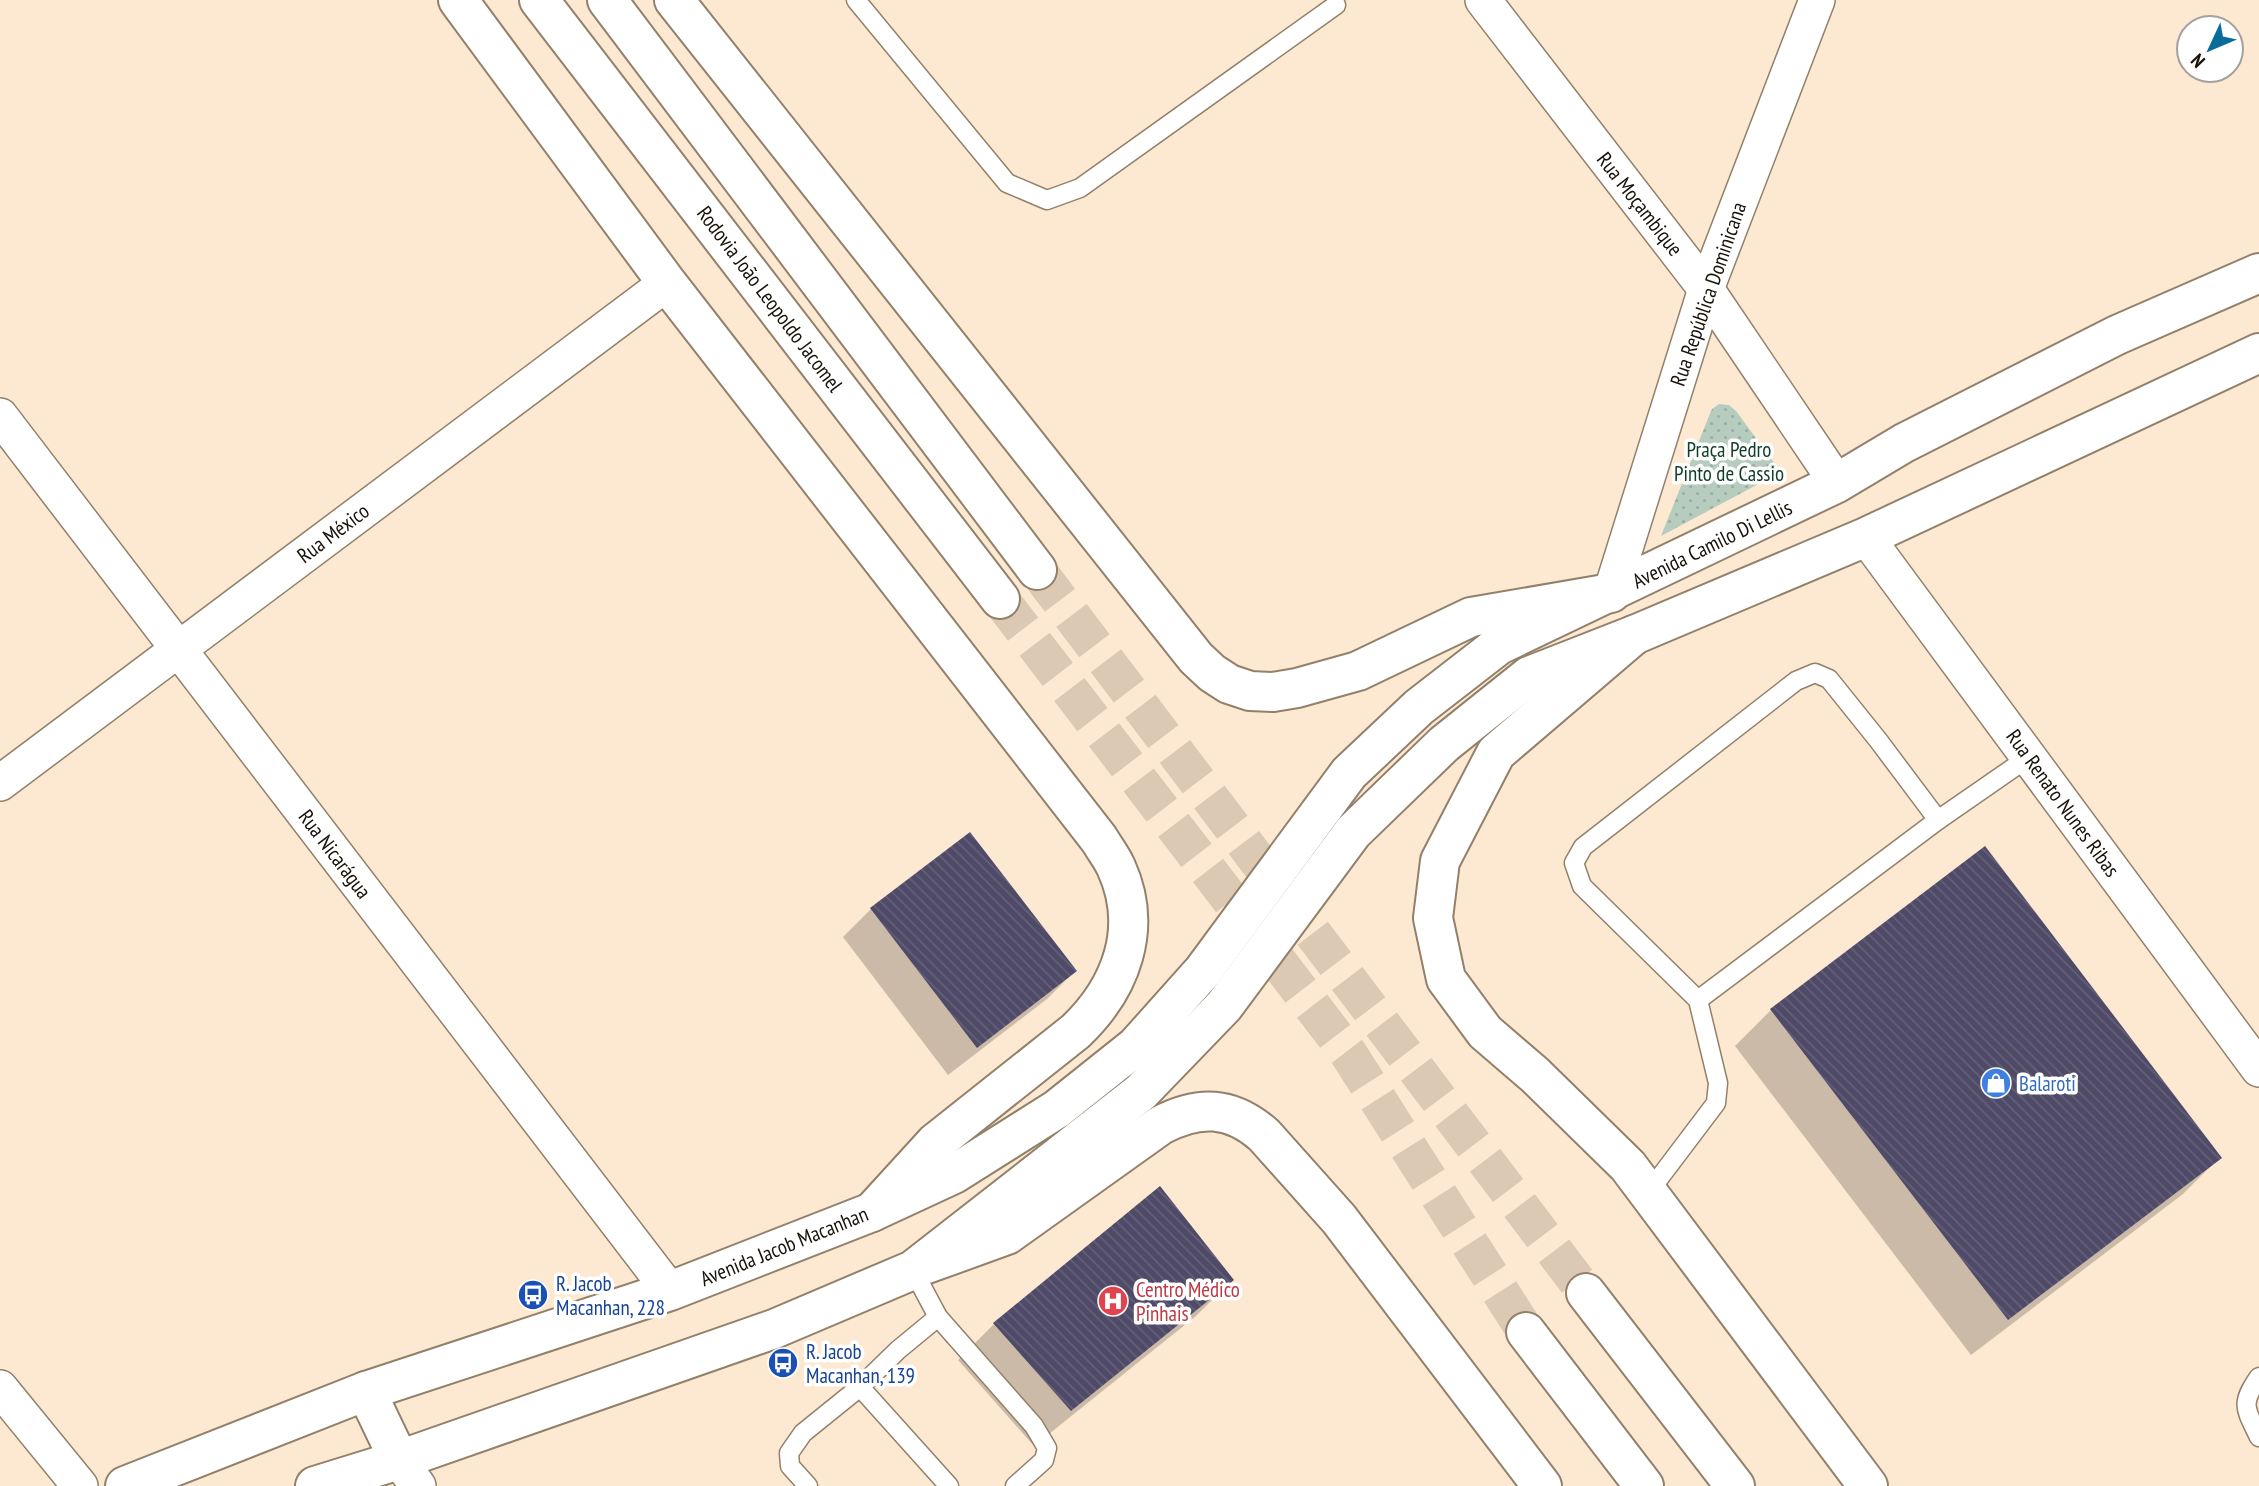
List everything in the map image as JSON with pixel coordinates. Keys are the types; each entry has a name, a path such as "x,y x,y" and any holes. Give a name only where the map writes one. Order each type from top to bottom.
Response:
{"main road":[{"path":"458,0 667,283 1099,839 1116,867 1125,895 1128,924 1125,953 1107,996 1093,1015 1076,1031 935,1143 872,1212"},
{"name":"Rodovia João Leopoldo Jacomel","path":"539,0 1000,599"},
{"path":"607,0 1037,570"},
{"path":"674,0 1196,658 1229,684 1250,691 1273,692 1297,688 1358,671 1471,617 1611,593"},
{"name":"Avenida Camilo Di Lellis","path":"1258,929 1349,774 1419,707 1499,645 1837,483 1904,443 2117,335 2259,273"},
{"path":"912,1270 1141,1092 1224,1006 1258,929 1444,744 1529,676 1634,635 1866,537 2259,353"},
{"path":"1634,635 1496,753 1440,861 1433,918 1446,979 1485,1032 1535,1075 1628,1166 1868,1486"},
{"name":"Avenida Jacob Macanhan","path":"125,1486 366,1391 670,1291 872,1212 954,1174 1057,1109 1136,1046 1203,971 1258,929"},
{"path":"315,1486 409,1473 774,1329 912,1270 1007,1235 1161,1125 1200,1111 1237,1116 1264,1135 1339,1219 1542,1486"},
{"path":"1586,1293 1735,1486"},
{"path":"1526,1332 1644,1486"},
{"path":"366,1391 409,1473"}],"street":[{"name":"Rua Moçambique","path":"1483,0 1706,289 1837,483"},
{"name":"Rua República Dominicana","path":"1611,593 1706,289 1817,0"},
{"name":"Rua México","path":"0,783 667,283"},
{"name":"Rua Nicarágua","path":"0,416 670,1291"},
{"name":"Rua Renato Nunes Ribas","path":"1866,537 2259,1069"},
{"path":"0,1388 80,1486"}],"lane":[{"path":"856,0 1007,183 1047,200 1080,188 1336,5"},
{"path":"1648,1193 1716,1103 1718,1083 1698,1000 1582,886 1574,863 1583,847 1796,681 1815,673 1829,679 1938,820"},
{"path":"1698,1000 1938,820 2029,757"},
{"path":"912,1270 938,1317 1034,1426 1047,1448 1044,1460 1015,1486"},
{"path":"808,1486 790,1466 789,1453 803,1433 860,1387 898,1350 938,1317"},
{"path":"2259,1377 2246,1395 2247,1413 2259,1437"},
{"path":"860,1387 948,1486"}],"green space":[{"name":"Praça Pedro Pinto de Cassio","path":"1719,404 1729,405 1736,411 1781,472 1661,536 1712,409"}],"building":[{"path":"970,832 1077,971 977,1048 870,908"},
{"name":"Balaroti","path":"1985,846 2222,1158 2008,1320 1770,1009"},
{"name":"Centro Médico Pinhais","path":"1160,1186 1234,1280 1071,1411 993,1323"}],"tunnel":[{"path":"1037,570 1586,1293"},
{"path":"1000,599 1348,1053 1526,1332"}],"place":[{"name":"Balaroti","path":"1996,1083"},
{"name":"R. Jacob Macanhan, 228","path":"533,1295"},
{"name":"Centro Médico Pinhais","path":"1113,1301"},
{"name":"R. Jacob Macanhan, 139","path":"783,1363"}]}
